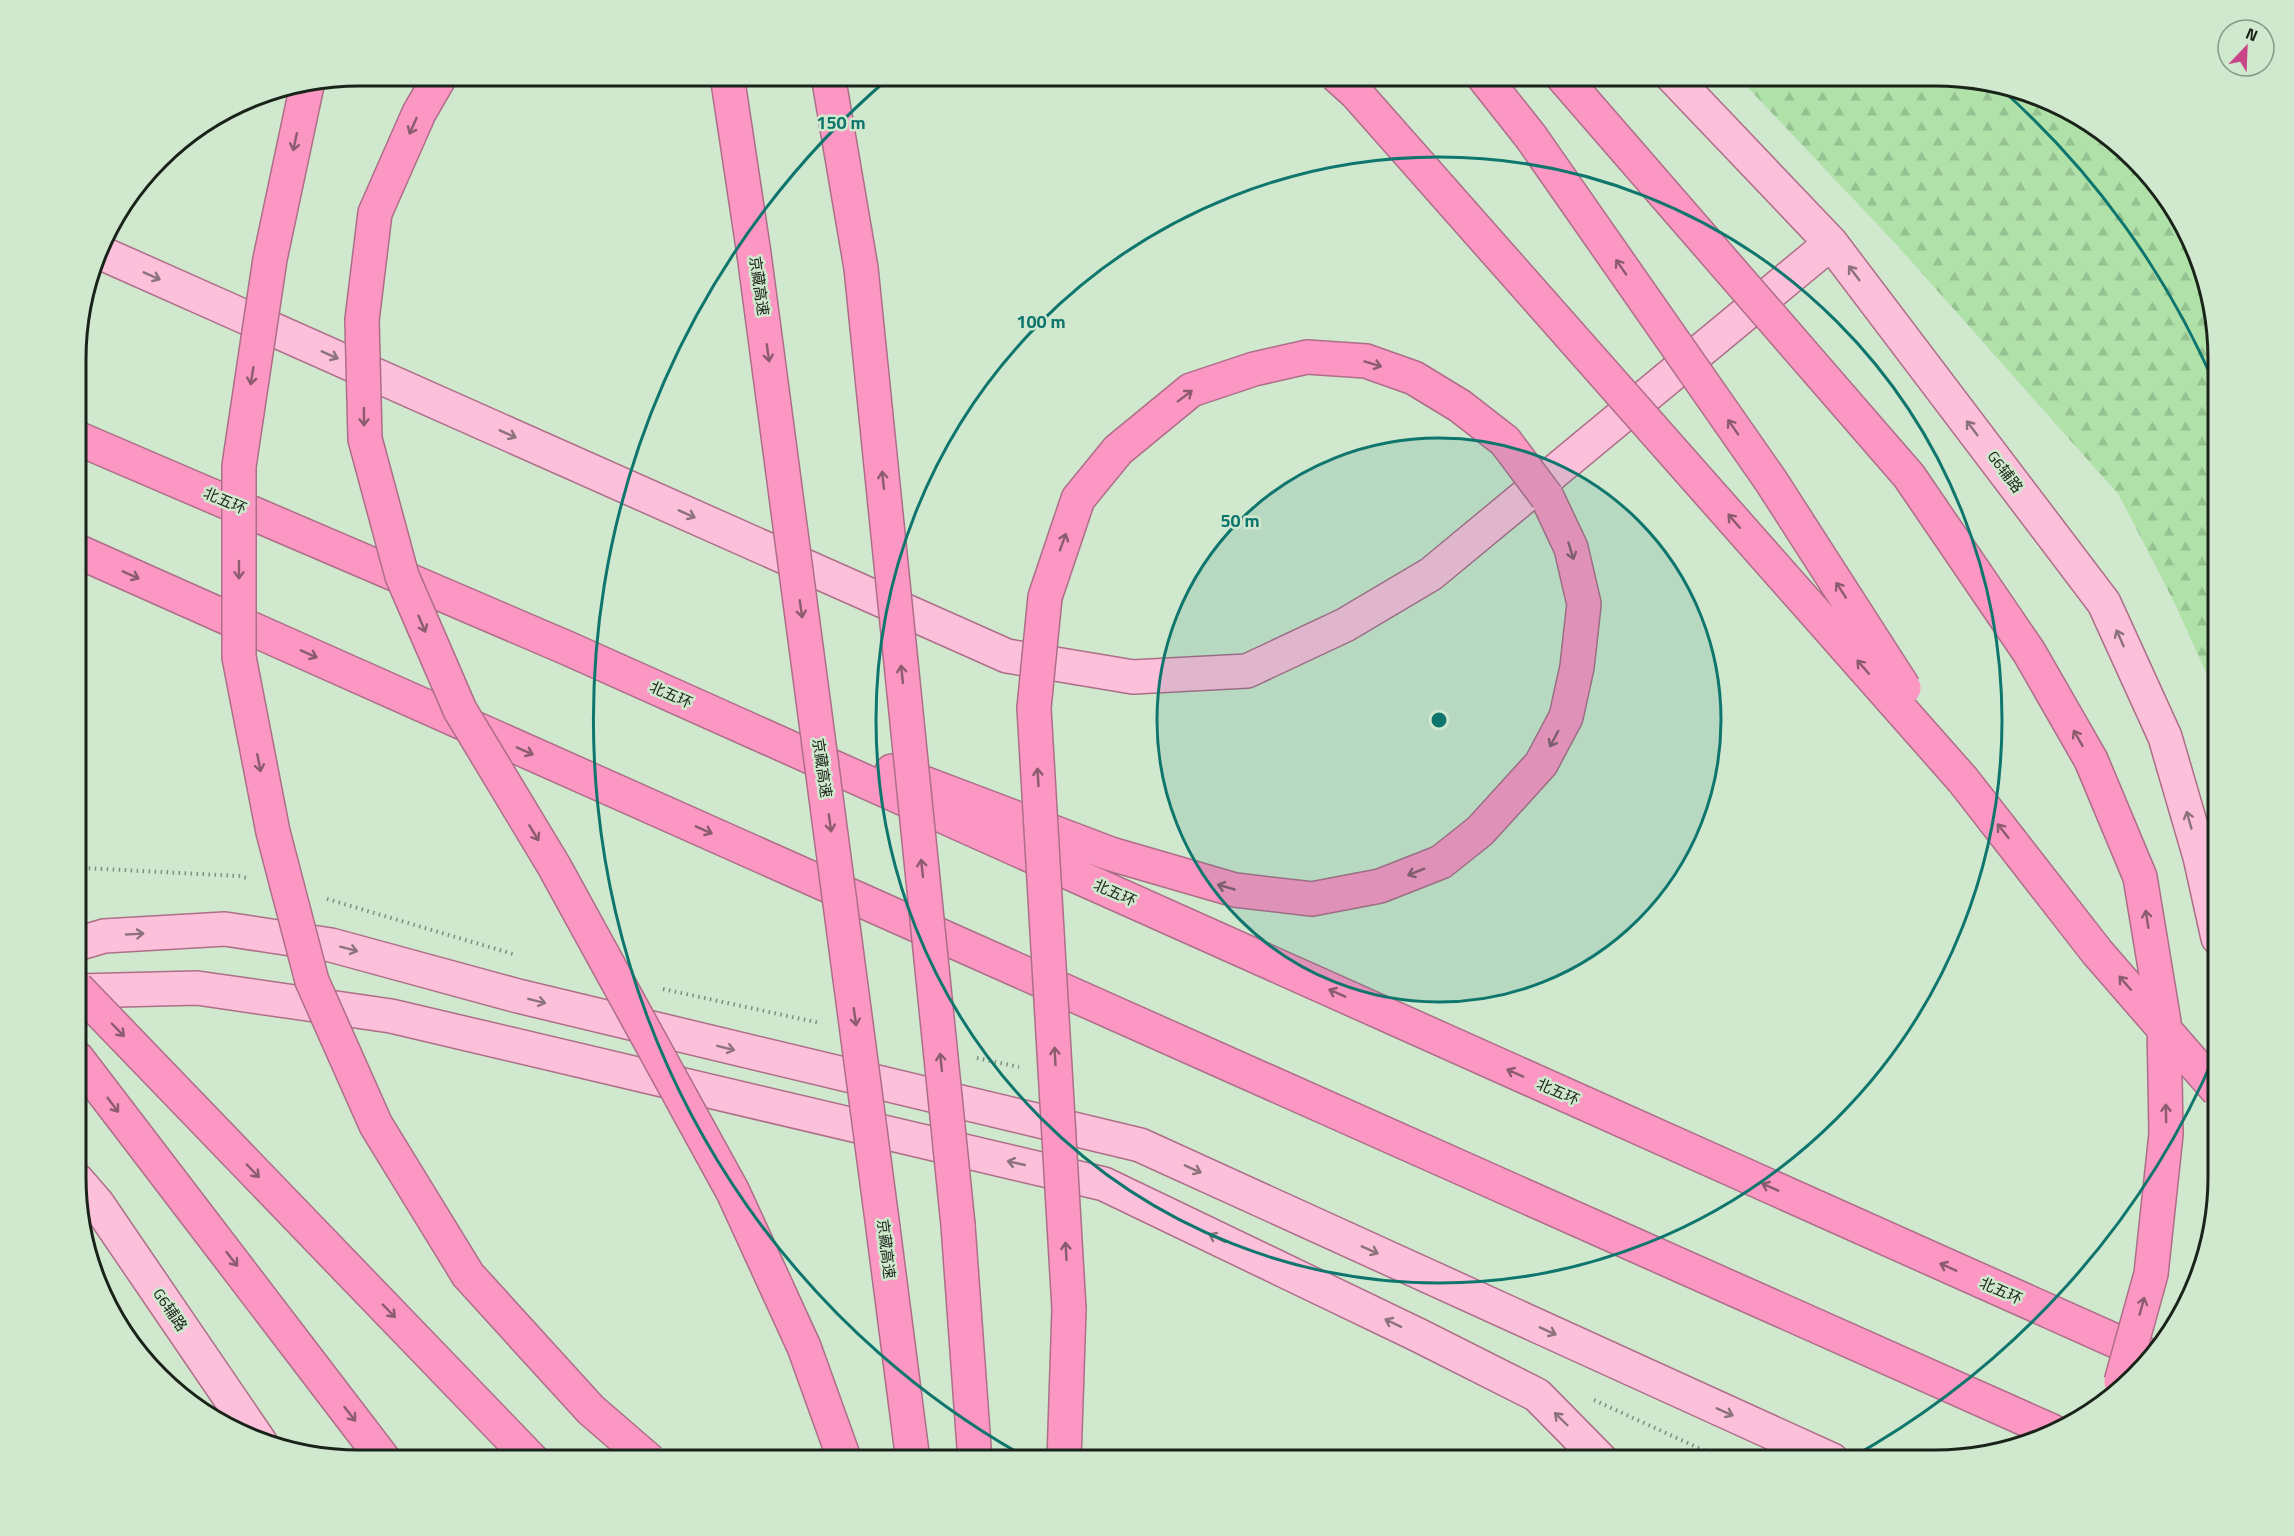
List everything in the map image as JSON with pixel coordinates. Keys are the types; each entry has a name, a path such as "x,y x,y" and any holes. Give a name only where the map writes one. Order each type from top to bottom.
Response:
{"highway":[{"path":"435,86 419,113 375,213 362,320 365,439 402,576 460,710 554,866 733,1191 804,1347 841,1450"},
{"name":"京藏高速","path":"729,86 754,254 912,1450"},
{"path":"830,86 861,268 958,1225 974,1450"},
{"path":"1347,86 1372,110 1963,780 2097,952 2208,1080"},
{"path":"1491,86 1531,138 1771,481 1963,780"},
{"path":"1571,86 1909,476 2029,652 2091,760 2140,878 2164,1022 2166,1134 2151,1274 2122,1377"},
{"path":"306,91 270,260 239,466 239,657 273,832 312,981 376,1125 468,1275 591,1410 637,1450"},
{"path":"567,648 1041,827 1111,854 1235,890 1311,899 1380,886 1441,862 1480,831 1540,764 1566,717 1577,667 1584,604 1571,548 1547,497 1505,441 1460,406 1414,378 1366,361 1307,357 1254,369 1191,390 1118,450 1078,499 1045,597 1034,708 1041,827 1069,1309 1064,1450"},
{"name":"北五环","path":"86,442 567,648 2144,1354"},
{"path":"86,555 2042,1426"},
{"path":"86,999 522,1450"},
{"path":"86,1070 377,1450"}],"main road":[{"name":"G6辅路","path":"1681,86 1831,243 2104,603 2164,737 2200,856 2208,892"},
{"path":"106,255 1007,656 1132,677 1247,671 1345,625 1431,574 1831,243"},
{"path":"86,941 104,936 225,929 331,945 553,1005 1140,1145 1810,1450"},
{"path":"86,990 197,988 391,1016 1104,1184 1418,1335 1537,1395 1591,1450"},
{"name":"G6辅路","path":"86,1190 97,1203 251,1428"}],"green space":[{"path":"1746,86 1953,86 2006,95 2040,106 2072,122 2116,153 2152,192 2172,222 2188,254 2199,288 2206,323 2208,341 2208,677 2176,606 2119,495 1895,243"}]}
